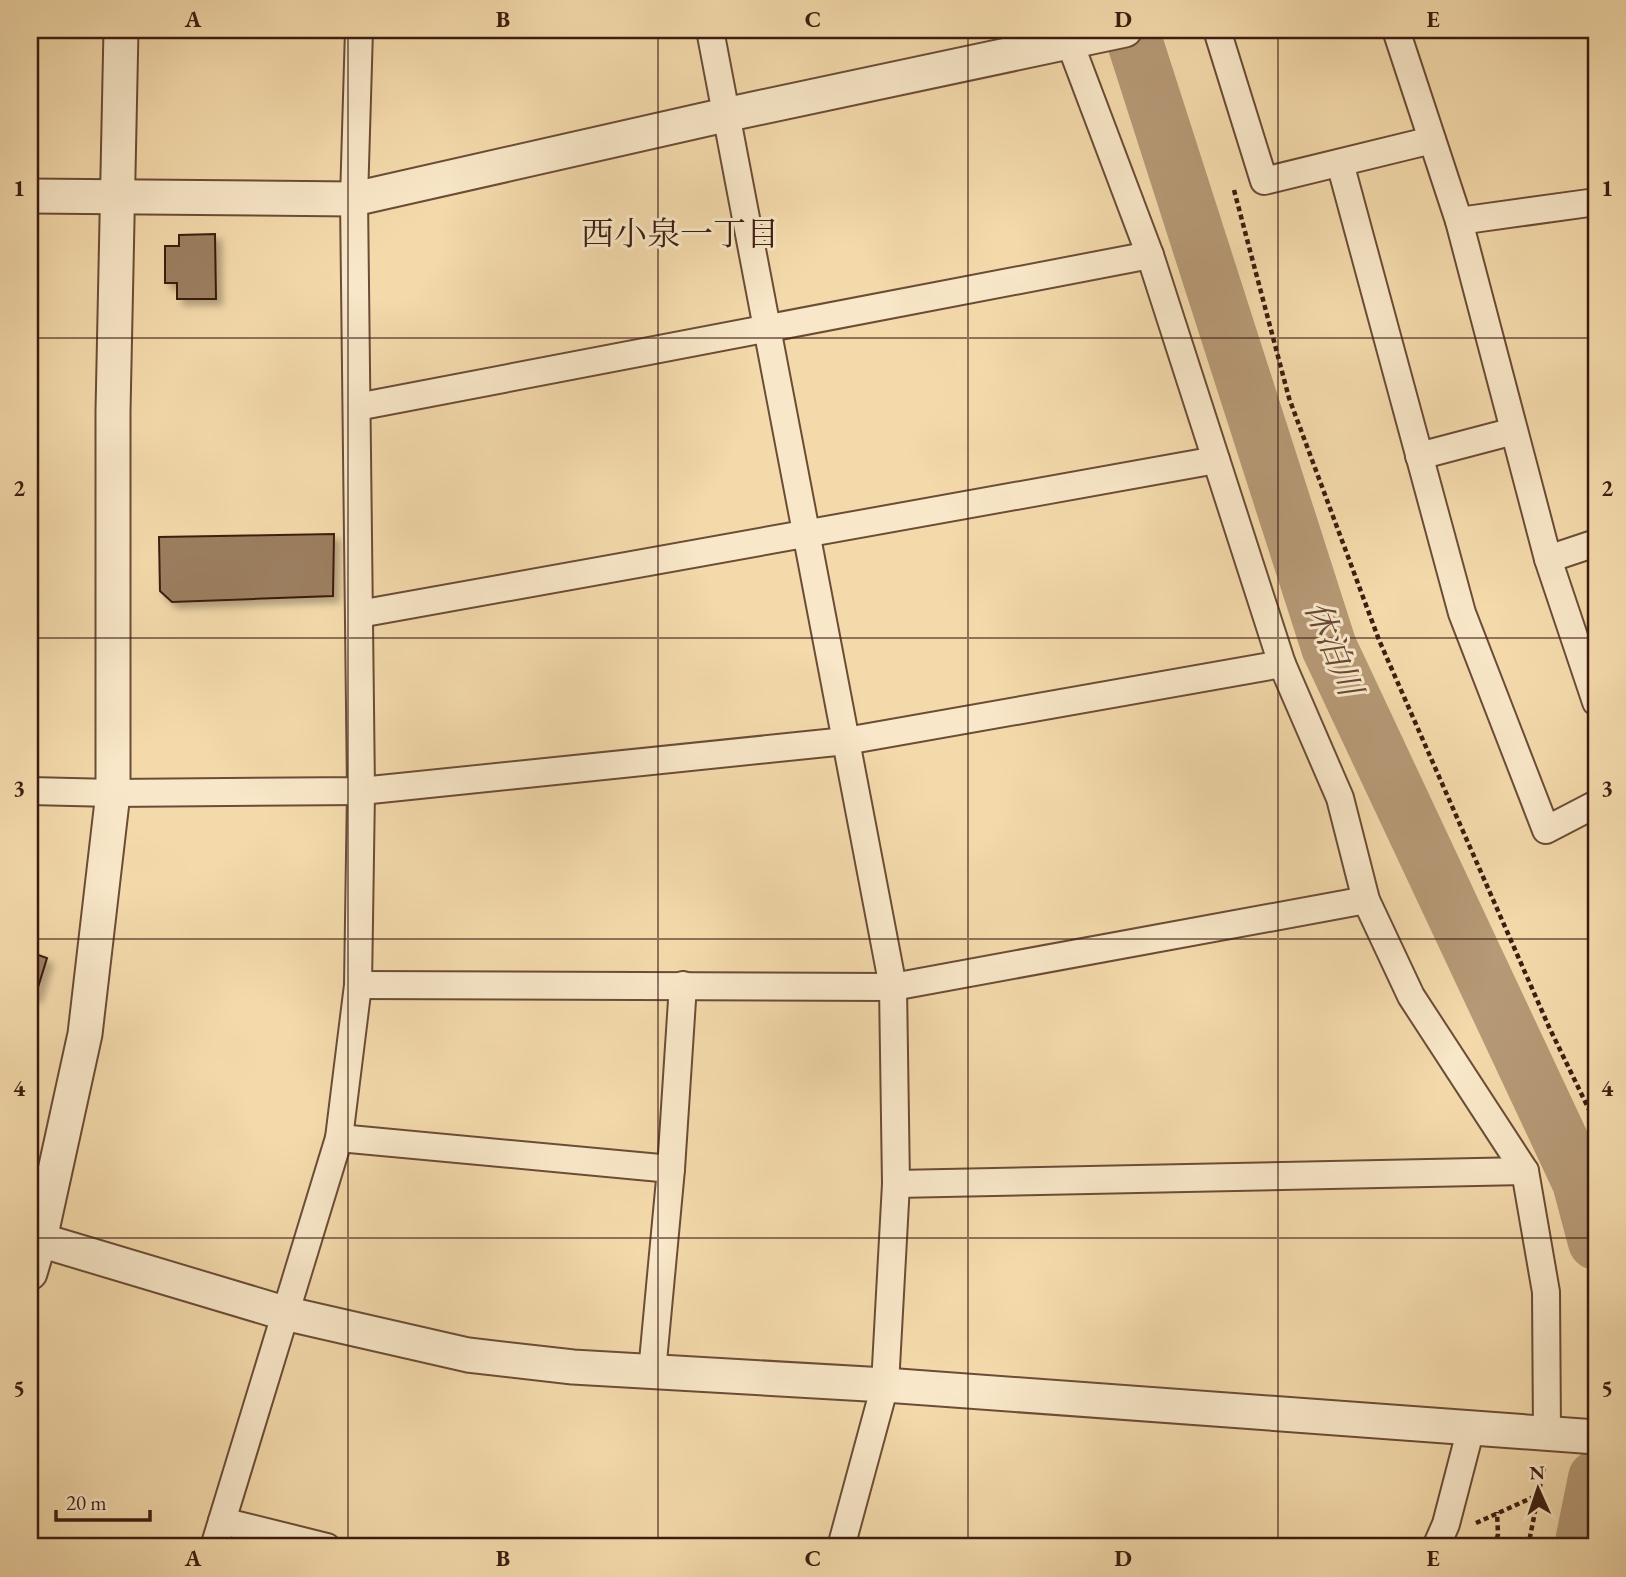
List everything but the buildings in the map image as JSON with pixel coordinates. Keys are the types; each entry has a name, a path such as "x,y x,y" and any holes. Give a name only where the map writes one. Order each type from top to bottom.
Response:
{"street":[{"path":"30,1273 35,1238 85,1034 113,793 113,411 121,30"},
{"path":"214,1547 339,1138 358,985 361,791 354,199 359,30"},
{"path":"710,30 893,986 896,1184 885,1385 841,1547"},
{"path":"30,196 354,199 1075,37 1125,30"},
{"path":"1217,30 1264,181 1432,140"},
{"path":"1396,30 1459,221 1548,559 1596,702"},
{"path":"1075,37 1150,256 1282,664 1340,798 1366,900 1411,996 1525,1171 1546,1293 1553,1434"},
{"path":"1340,163 1462,613 1546,830 1596,804"},
{"path":"1459,221 1596,202"},
{"path":"357,407 1150,256"},
{"path":"1419,456 1514,431"},
{"path":"359,614 1216,460"},
{"path":"1548,559 1596,543"},
{"path":"30,791 361,791 846,741 1282,664"},
{"path":"358,985 893,986 1366,900"},
{"path":"652,1372 671,1169 683,985"},
{"path":"339,1138 671,1169"},
{"path":"896,1184 1525,1171"},
{"path":"35,1238 284,1313 468,1355 573,1367 885,1385 1596,1437"},
{"path":"1440,1538 1471,1428"},
{"path":"222,1521 327,1547"}],"path":[{"path":"1234,189 1289,398 1379,640 1549,1027 1596,1124"},
{"path":"1528,1547 1553,1434"},
{"path":"1440,1538 1539,1495"},
{"path":"1495,1547 1498,1534 1497,1512"}],"waterway":[{"name":"休泊川","path":"1131,30 1329,647 1580,1182 1596,1242"},
{"name":"休泊川","path":"1582,1547 1596,1478"}],"district":[{"name":"西小泉一丁目","path":"680,233"}]}
